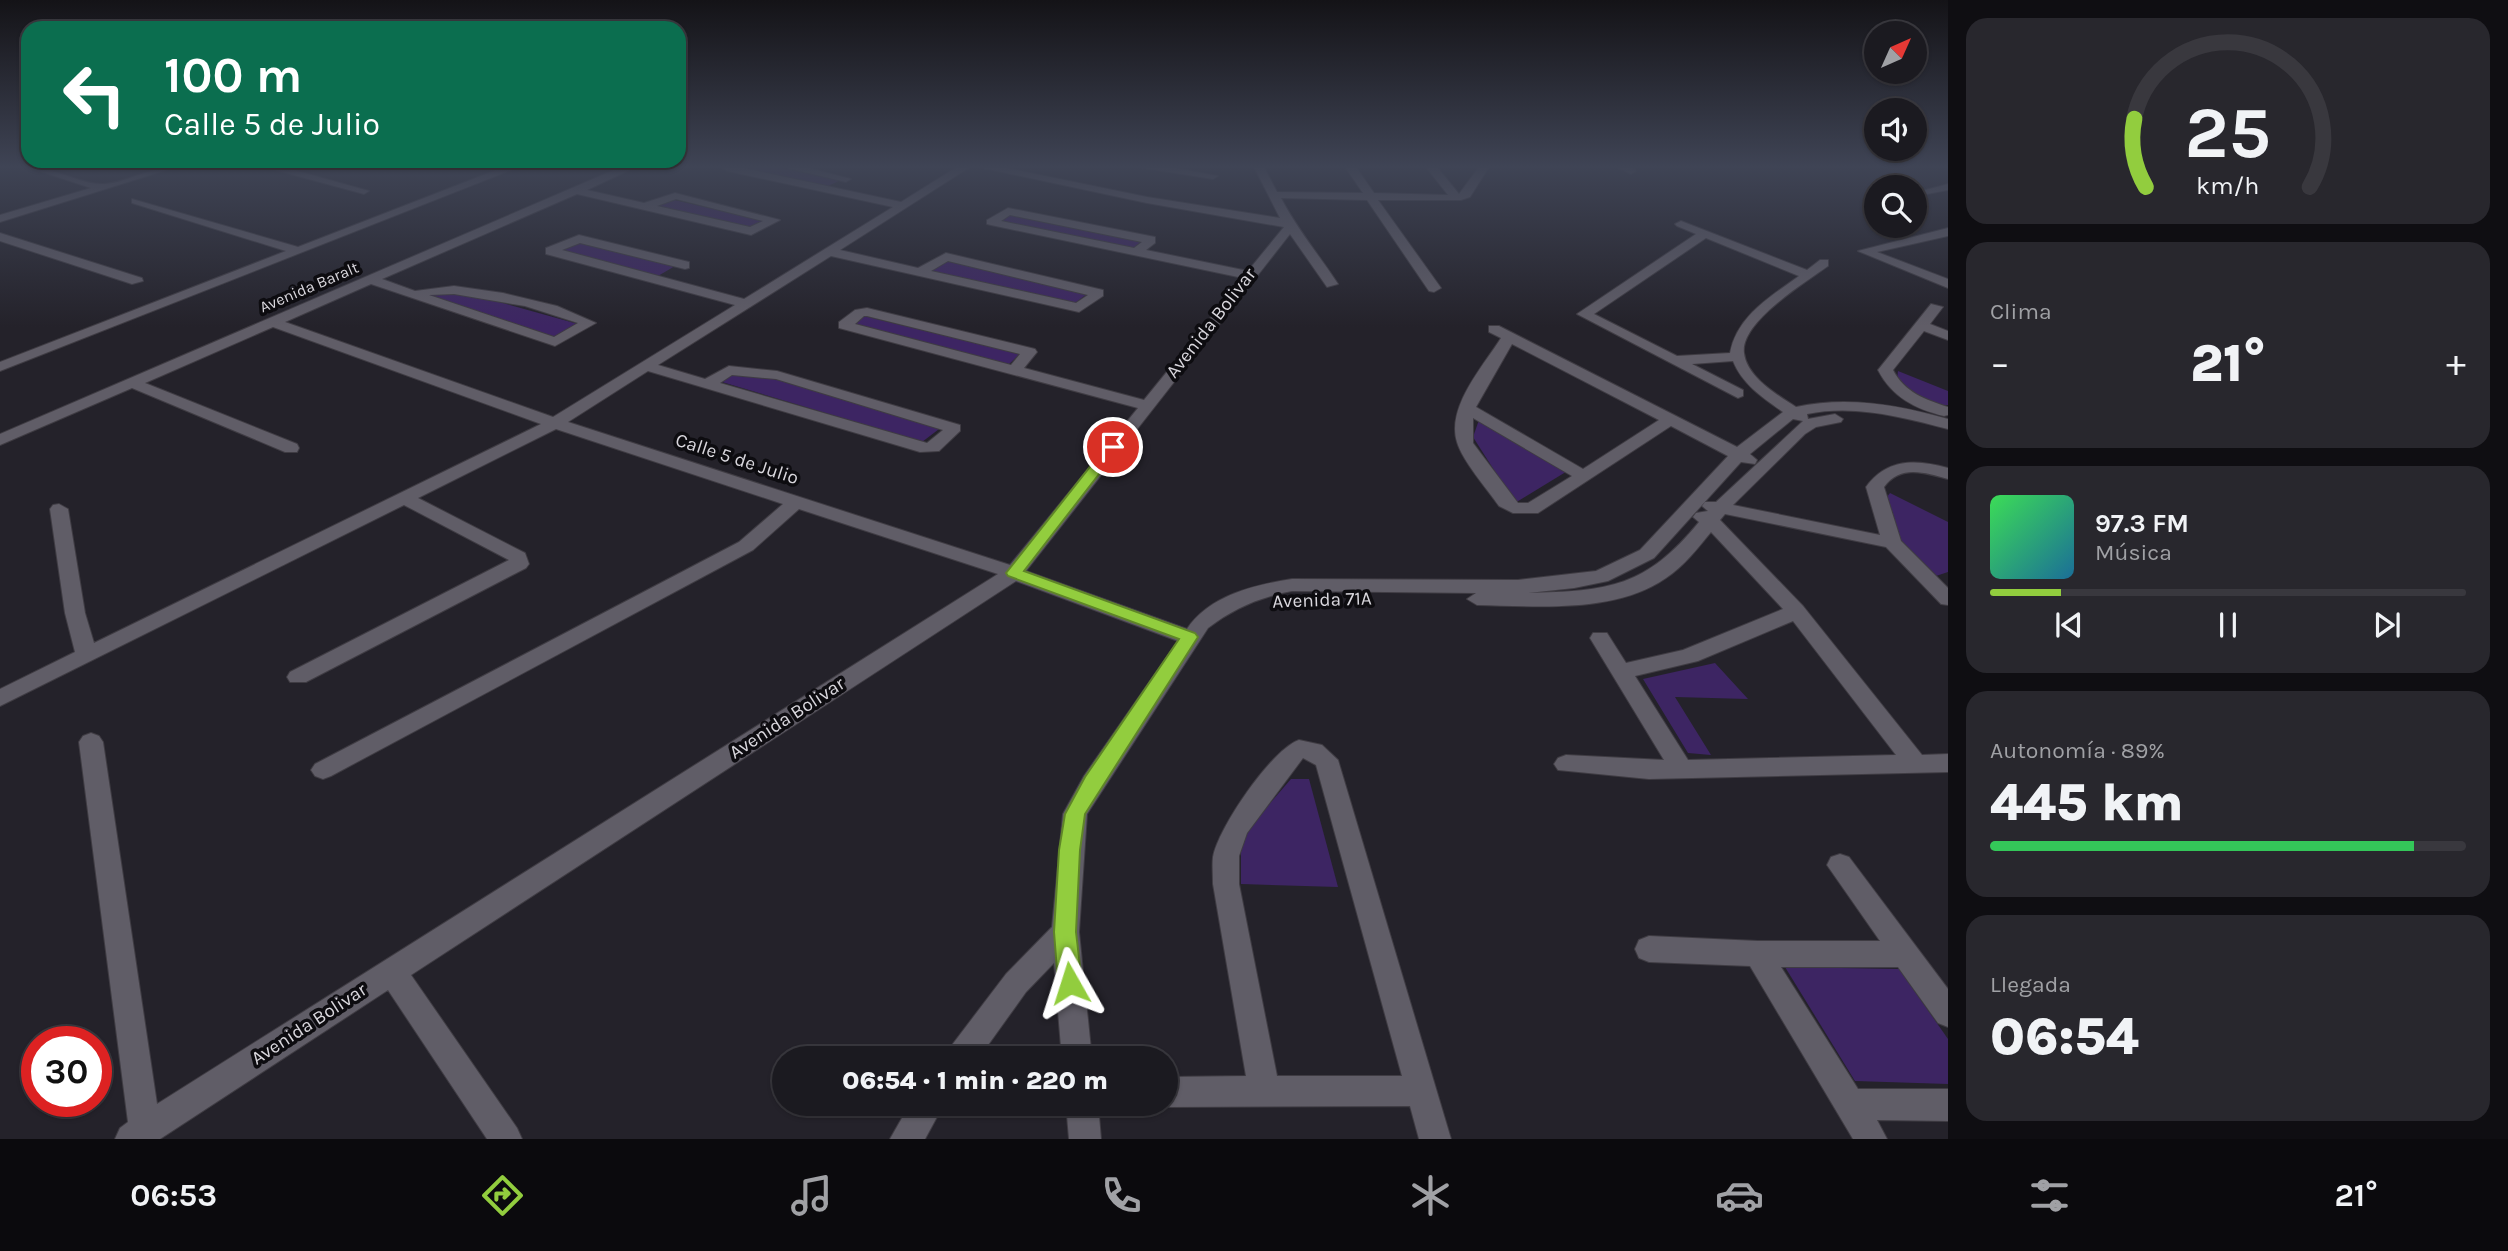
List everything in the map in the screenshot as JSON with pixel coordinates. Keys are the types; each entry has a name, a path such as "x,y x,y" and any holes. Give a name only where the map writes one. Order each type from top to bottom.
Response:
{"street":[{"path":"198,220 298,251"},
{"path":"0,367 378,220"},
{"name":"Avenida Baralt","path":"0,440 508,220"},
{"path":"703,220 751,231 774,220"},
{"path":"0,698 555,423 881,220"},
{"path":"992,220 993,223 1248,275"},
{"path":"1053,220 1151,240 1137,252"},
{"path":"1263,220 1289,225"},
{"path":"1286,220 1305,242 1332,284"},
{"path":"1387,220 1434,288"},
{"name":"Avenida Bolivar","path":"138,1135 1014,573 1289,225"},
{"path":"1681,225 1808,275"},
{"path":"1948,232 1865,248 1864,251 1948,284"},
{"path":"1705,234 1584,311 1589,318 1738,393"},
{"path":"0,237 137,281"},
{"path":"659,279 685,265 579,239 550,251 747,304"},
{"path":"830,252 1079,309 1098,293 946,257 920,272"},
{"path":"1824,262 1744,325 1734,349 1735,357 1760,389 1811,423 1852,417 1906,417 1947,424"},
{"path":"371,279 415,295 555,342 589,323 496,295 431,288 415,295"},
{"path":"1936,307 1885,370 1891,383 1947,424"},
{"path":"1013,371 1030,352 867,312 860,313 844,326 1013,371 1146,405"},
{"name":"Calle 5 de Julio","path":"272,323 555,423 1014,573 1189,637"},
{"path":"1921,326 1948,336"},
{"path":"1669,421 1532,509 1513,508 1505,502 1465,443 1463,435 1468,409 1501,333 1739,457 1763,466"},
{"path":"1676,360 1735,357"},
{"path":"646,366 926,448 933,447 954,428 772,374 729,370 709,383"},
{"path":"130,383 157,391 291,448"},
{"name":"Avenida 71A","path":"1218,610 1259,591 1292,585 1550,585 1613,573 1630,567 1647,554 1739,457 1775,422 1793,412 1837,407 1906,417"},
{"path":"1468,409 1584,475"},
{"name":"Avenida 71A","path":"1218,610 1295,597 1533,600 1629,588 1648,581 1669,565 1763,466 1811,423"},
{"path":"1943,589 1892,543 1875,487 1882,475 1898,466 1924,468 1948,474"},
{"path":"298,677 519,565 518,557 404,498"},
{"path":"323,770 746,545 797,501"},
{"path":"1693,506 1716,515 1892,543"},
{"path":"59,509 75,613 87,655"},
{"path":"1716,515 1916,762"},
{"path":"1076,1046 1065,932 1075,814 1092,783 1189,637 1218,610"},
{"path":"1622,671 1671,663 1714,649 1796,611"},
{"path":"1600,638 1681,769"},
{"path":"91,741 138,1135"},
{"path":"1264,1090 1226,884 1227,856 1236,828 1288,758 1299,749 1314,751 1326,760 1419,1091 1435,1139"},
{"path":"1566,764 1681,769 1916,762 1948,764"},
{"path":"1840,865 1948,1013"},
{"path":"969,1046 1016,982 1065,932"},
{"path":"1649,949 1758,954 1904,954"},
{"path":"1758,954 1871,1139"},
{"path":"391,972 506,1139"},
{"path":"1178,1092 1419,1091"},
{"path":"1849,1104 1948,1105"},
{"path":"906,1139 921,1116"},
{"path":"1083,1116 1085,1139"}],"shaded area":[{"path":"717,220 766,221 752,228"},
{"path":"1035,220 1142,241 1132,249 999,221"},
{"path":"578,242 675,266 658,276 560,250"},
{"path":"946,261 1087,294 1075,303 931,271"},
{"path":"434,292 485,298 578,324 555,337 428,295"},
{"path":"864,316 1020,354 1007,366 854,325"},
{"path":"1898,371 1948,391 1948,405 1933,403 1920,397 1897,379"},
{"path":"735,373 769,375 943,426 922,442 722,382"},
{"path":"1479,420 1569,470 1515,503 1473,437"},
{"path":"1890,493 1948,522 1948,572 1933,577 1906,554 1883,502"},
{"path":"1715,663 1748,699 1675,697 1711,755 1688,753 1643,679"},
{"path":"1291,779 1309,779 1338,887 1241,884 1241,837"},
{"path":"1785,967 1899,969 1948,1039 1948,1084 1855,1081"}],"route":[{"path":"1070,983 1065,932 1075,814 1092,783 1189,637 1014,573 1113,447"}]}
